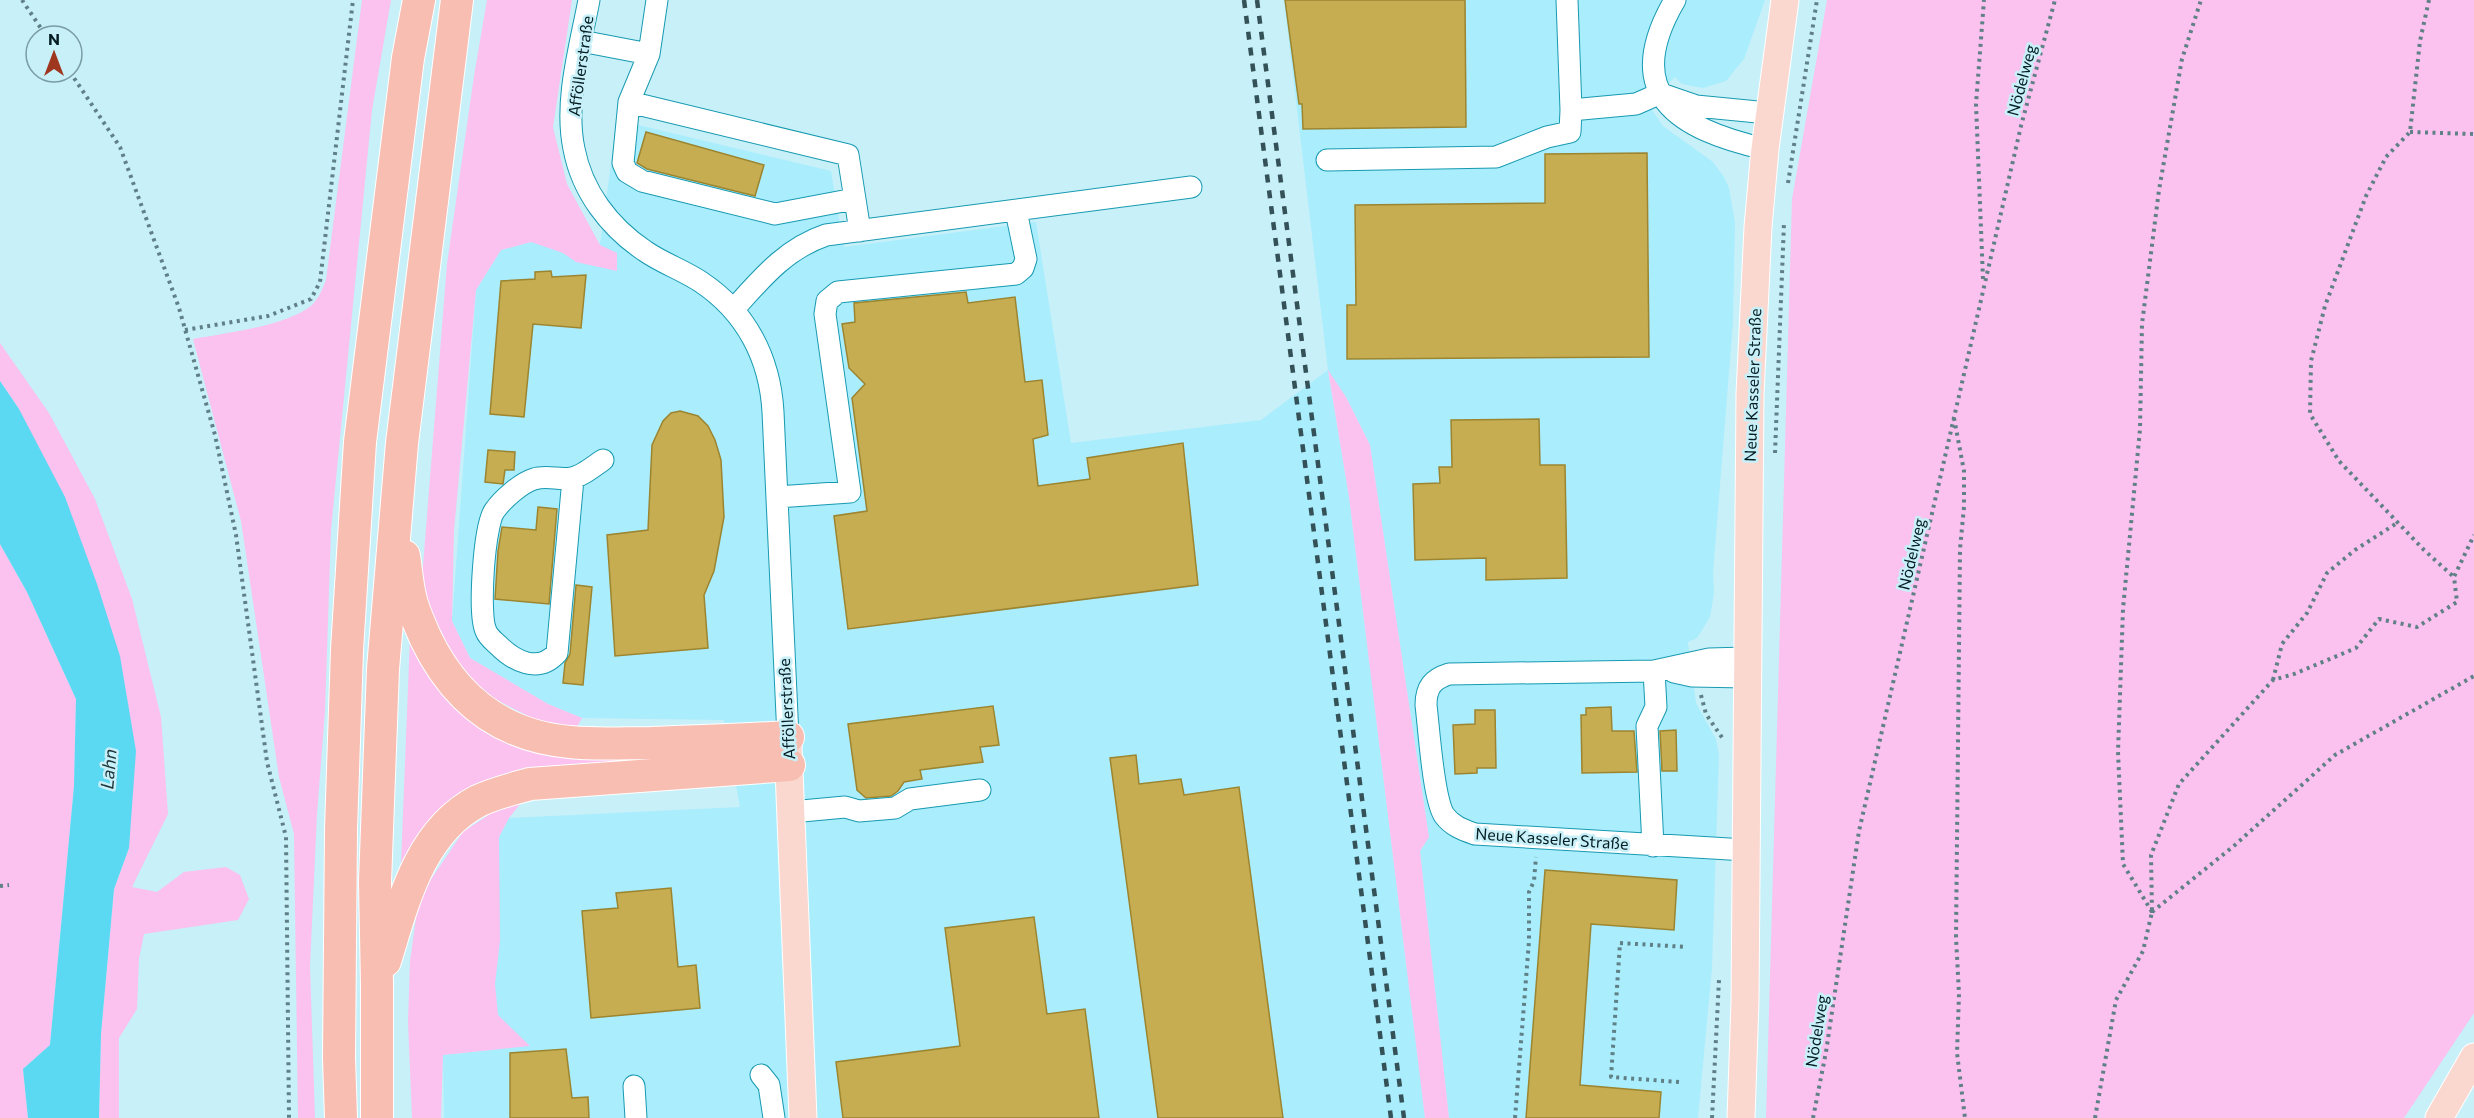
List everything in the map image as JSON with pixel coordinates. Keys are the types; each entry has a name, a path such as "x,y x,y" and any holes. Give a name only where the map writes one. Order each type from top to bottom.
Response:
{"highway":[{"path":"341,1118 339,1058 341,830 347,650 360,442 408,58 419,0"},
{"path":"377,1118 375,871 383,669 402,443 457,0"},
{"path":"396,506 411,598 419,623 441,668 466,698 486,714 527,732 569,742 788,751"},
{"path":"377,985 406,893 420,863 442,829 454,817 476,802 530,784 788,751"}],"main road":[{"name":"Neue Kasseler Straße","path":"1742,1118 1750,394 1764,148 1785,0"},
{"name":"Afföllerstraße","path":"788,751 803,1118"},
{"path":"2439,1118 2474,1057"}],"street":[{"name":"Afföllerstraße","path":"589,0 571,106 574,149 591,198 626,237 645,252 700,282 733,310 753,335 761,351 770,381 788,751"},
{"path":"657,0 649,54 629,102 623,163 627,172 642,181 775,214 854,199"},
{"path":"1327,160 1496,157 1547,137 1570,132 1567,0"},
{"path":"1675,0 1659,32 1653,62 1655,86 1684,118 1699,129 1727,140 1764,148"},
{"path":"581,41 649,54"},
{"path":"1571,110 1636,104 1661,93"},
{"path":"1661,93 1679,102 1696,106 1768,113"},
{"path":"629,102 848,155 860,231"},
{"path":"733,310 763,275 794,250 826,235 1191,187"},
{"path":"777,497 850,492 825,314 829,298 838,292 1016,274 1023,268 1026,259 1020,210"},
{"path":"573,478 557,653 550,661 538,664 524,663 510,657 486,633 482,605 488,525 493,511 517,489 534,478 573,478 603,460"},
{"name":"Neue Kasseler Straße","path":"1746,668 1709,659 1657,671 1449,674 1439,677 1430,684 1426,695 1438,798 1443,814 1452,824 1475,834 1746,850"},
{"path":"1653,846 1647,726 1656,707 1657,671"},
{"path":"791,812 845,807 859,811 895,808 910,798 980,790"},
{"path":"761,1075 769,1085 774,1118"},
{"path":"634,1086 636,1118"}],"path":[{"path":"22,0 38,24"},
{"path":"185,330 268,316 311,299 320,282 353,0"},
{"path":"1787,188 1817,0"},
{"path":"1983,0 1976,104 1984,286"},
{"name":"Nödelweg","path":"1814,1118 1859,831 2021,126 2055,0"},
{"path":"2152,912 2123,864 2118,752 2123,609 2140,429 2142,324 2159,190 2182,59 2202,0"},
{"path":"2429,0 2420,41 2410,132 2386,157 2366,196 2325,306 2311,361 2310,414 2339,462 2397,523 2454,577"},
{"path":"78,84 120,147 185,330 215,435 236,535 267,762 286,837 290,1118"},
{"path":"2410,132 2474,134"},
{"path":"1775,462 1785,211"},
{"path":"1954,416 1964,471 1964,507 1960,549 1956,937 1959,994 1957,1053 1965,1118"},
{"path":"2095,1118 2116,1000 2143,951 2152,912 2151,855 2179,784 2273,680 2282,644 2307,613 2327,573 2355,550 2397,523"},
{"path":"2273,680 2294,674 2356,648 2379,619 2417,627 2457,603 2454,577 2474,535"},
{"path":"2152,912 2235,845 2335,755 2474,676"},
{"path":"1515,1118 1529,941 1529,892 1534,881 1538,838"},
{"path":"0,886 9,885"},
{"path":"1678,1082 1611,1077 1612,1033 1620,943 1687,947"}],"shaded area":[{"path":"362,0 391,0 372,110 331,530 325,711 317,814 310,966 315,1118 298,1118 294,834 279,777 241,521 193,339 255,328 288,318 312,305 320,294 326,280"},
{"path":"487,0 572,0 553,127 567,184 600,245 617,253 617,271 576,262 563,253 531,242 501,250 476,290 454,531 452,621 470,658 548,704 582,718 575,730 540,722 485,694 451,663 421,591 447,264"},
{"path":"1284,0 1765,0 1744,59 1726,81 1703,88 1682,84 1675,77 1648,104 1663,126 1713,162 1724,177 1729,188 1735,223 1733,322 1713,573 1714,593 1710,617 1697,638 1688,642 1696,703 1716,739 1719,755 1712,968 1698,1118 1449,1118 1420,851 1429,837 1370,445 1346,397 1328,372 1349,497 1425,1118 444,1118 443,1055 492,1050 499,837 509,818 740,807 724,720 582,718 548,704 470,658 452,621 476,290 501,250 531,242 600,244 617,120 831,171 844,247 1036,222 1071,443 1261,420 1328,370"},
{"path":"1827,0 2474,0 2474,1013 2404,1118 1766,1118 1792,199"},
{"path":"0,343 49,413 95,499 132,599 161,717 168,814 132,887 157,892 184,872 226,867 240,875 249,899 238,920 144,934 139,959 137,1009 119,1038 119,1118 99,1118 101,1034 114,889 129,848 19,409 0,381"},
{"path":"1328,370 1346,397 1370,445 1429,837 1420,851 1449,1118 1425,1118 1349,497"},
{"path":"0,544 27,592 76,699 74,786 50,1045 23,1069 28,1118 0,1118"},
{"path":"410,637 467,712 755,751 530,770 406,865 401,864"},
{"path":"508,802 521,803 509,818 499,837 500,941 495,984 498,1015 530,1046 443,1055 441,1118 412,1118 408,1022 410,961 419,897 463,832"}],"water":[{"name":"Lahn","path":"0,381 19,409 65,497 97,584 120,656 136,751 129,848 114,889 101,1034 99,1118 28,1118 23,1069 50,1045 74,786 76,699 27,592 0,544"}],"building":[{"path":"1285,0 1465,0 1466,127 1303,129 1302,104 1299,104"},
{"path":"646,132 764,165 755,196 647,169 637,163"},
{"path":"1647,153 1649,357 1347,359 1347,305 1356,305 1355,205 1545,203 1545,154"},
{"path":"551,271 552,277 586,275 581,328 533,324 524,417 490,414 501,281 535,279 535,272"},
{"path":"966,292 968,303 1015,297 1025,382 1042,380 1048,435 1033,439 1038,486 1090,479 1087,458 1183,443 1198,585 848,629 834,516 867,511 852,398 865,384 849,368 842,324 855,322 854,303"},
{"path":"680,411 698,416 708,426 721,460 724,517 714,571 704,595 708,648 615,656 607,535 648,530 652,445 663,421 671,413"},
{"path":"1539,419 1540,465 1565,465 1567,578 1486,580 1486,558 1415,560 1413,484 1440,483 1439,467 1452,467 1451,420"},
{"path":"488,450 515,452 514,470 505,470 503,484 485,482"},
{"path":"538,507 557,509 549,604 495,599 502,527 536,530"},
{"path":"576,585 592,587 583,685 563,683 565,663 570,654"},
{"path":"993,706 999,745 980,747 983,762 920,770 922,779 904,782 891,796 866,798 857,790 848,724"},
{"path":"1611,707 1612,731 1634,731 1637,772 1582,773 1581,715 1586,715 1586,708"},
{"path":"1475,710 1495,710 1496,768 1477,768 1477,773 1455,774 1453,725 1475,724"},
{"path":"1676,730 1677,771 1662,771 1660,731"},
{"path":"1136,755 1139,784 1181,779 1184,795 1239,787 1283,1118 1158,1118 1110,758"},
{"path":"1545,870 1677,880 1674,930 1591,924 1580,1085 1661,1092 1659,1118 1526,1118"},
{"path":"671,888 678,967 696,965 700,1008 591,1018 582,911 618,908 616,893"},
{"path":"1034,917 1047,1014 1085,1009 1099,1118 843,1118 836,1062 960,1046 945,928"},
{"path":"566,1049 572,1098 588,1097 589,1118 510,1118 510,1053"}],"railway":[{"path":"1244,0 1391,1118"},
{"path":"1257,0 1404,1118"}]}
